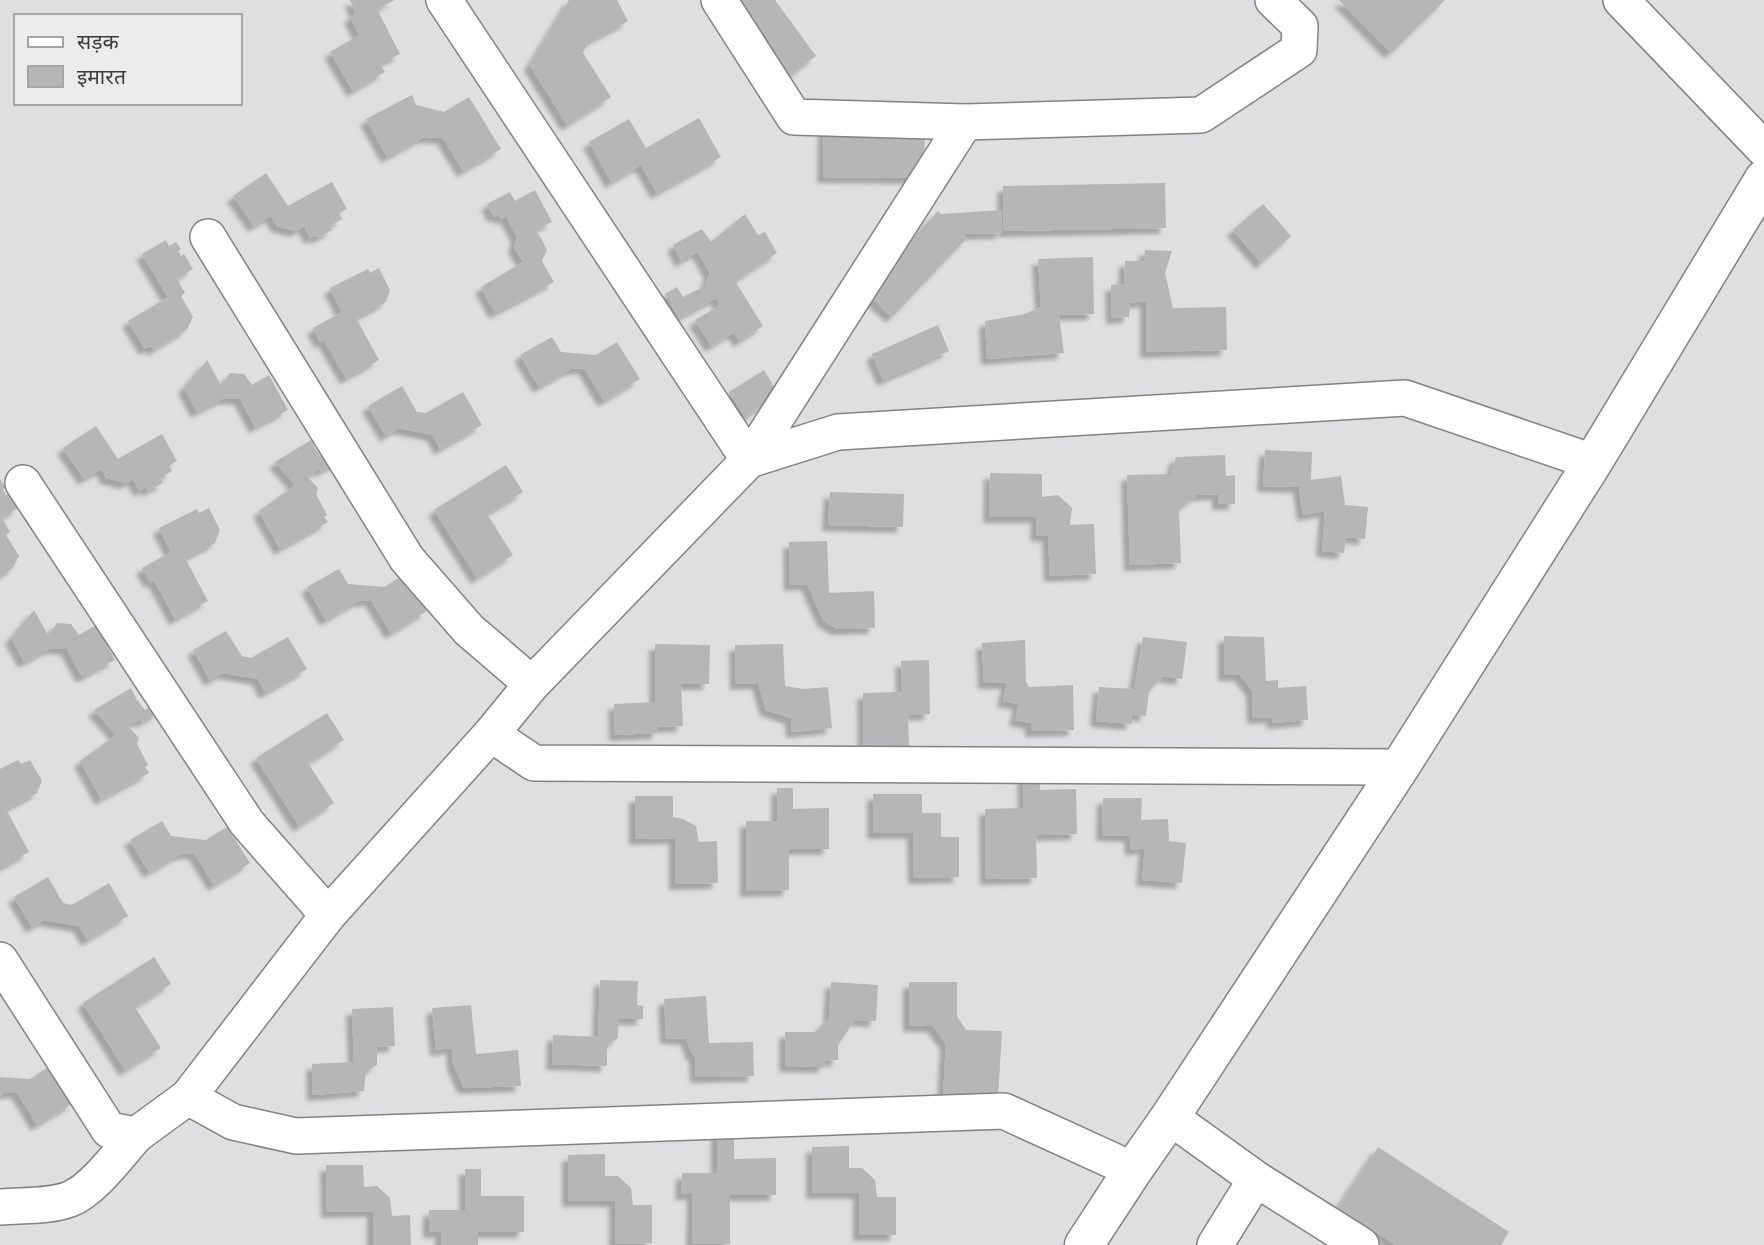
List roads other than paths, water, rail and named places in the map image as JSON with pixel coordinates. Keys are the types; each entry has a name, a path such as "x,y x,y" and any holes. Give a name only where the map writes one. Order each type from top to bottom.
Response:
{"street":[{"path":"444,0 750,460"},
{"path":"719,0 794,117 965,122 1202,115 1299,50 1300,26 1273,0"},
{"path":"1622,0 1764,149"},
{"path":"0,1207 70,1199 88,1188 136,1135 188,1097 328,915 491,734 532,684 750,460 965,122"},
{"path":"1084,1245 1401,767 1593,462 1764,178"},
{"path":"208,237 407,559 469,630 532,684"},
{"path":"750,460 838,432 1405,398 1593,462"},
{"path":"23,483 247,823 328,915"},
{"path":"491,734 534,763 1401,767"},
{"path":"0,960 109,1130 136,1135"},
{"path":"188,1097 233,1122 296,1136 1004,1111 1133,1170"},
{"path":"1170,1117 1341,1240"},
{"path":"1215,1245 1256,1179"}]}
